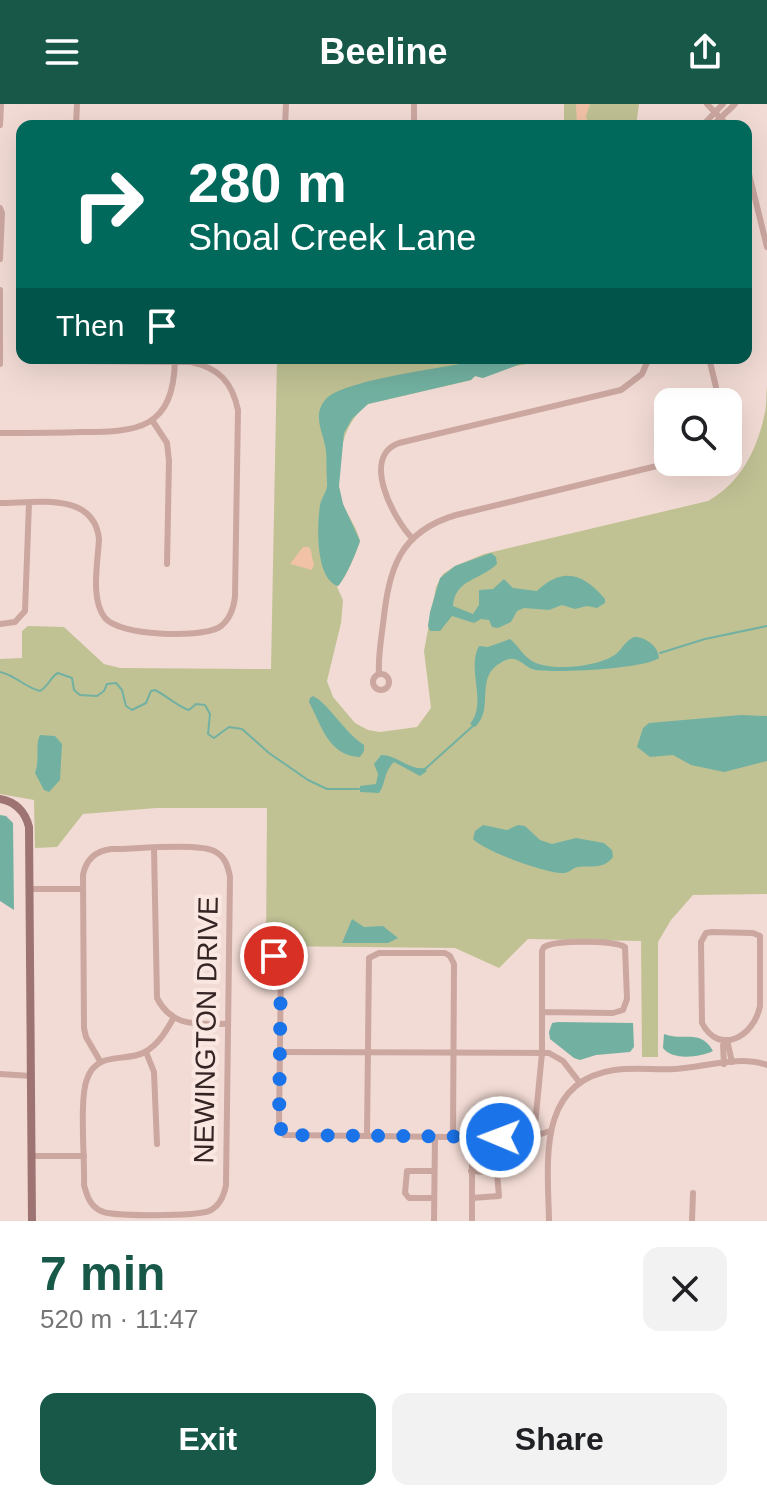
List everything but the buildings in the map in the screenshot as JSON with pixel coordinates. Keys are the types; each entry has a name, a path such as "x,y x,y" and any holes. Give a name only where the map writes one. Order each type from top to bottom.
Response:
{"street":[{"path":"0,125 1,104"},
{"path":"707,104 723,120"},
{"path":"715,120 723,104"},
{"path":"711,120 735,104"},
{"path":"752,186 767,247"},
{"path":"0,208 0,259"},
{"path":"0,290 0,364"},
{"path":"0,433 129,431 152,420 169,399 175,364"},
{"path":"0,503 65,503 90,514 99,539 98,603 105,617 117,627 132,631 201,633 216,629 228,618 235,596 237,402 226,378 208,366 197,364"},
{"path":"413,539 394,516 389,503 380,467 388,449 399,443 621,390 642,374 646,364"},
{"path":"710,364 716,388"},
{"path":"152,420 167,443 169,461 167,564"},
{"path":"379,673 388,582 399,556 413,539 432,524 456,515 654,467"},
{"path":"0,624 15,622 25,611 29,503"},
{"path":"0,799 15,804 27,818 32,1221"},
{"path":"100,1061 84,1028 83,875 94,855 105,850 154,848 155,988 163,1010 173,1019 190,1023 228,1024"},
{"name":"NEWINGTON DRIVE","path":"84,1156 87,1196 93,1206 108,1214 197,1214 218,1205 225,1189 230,877 226,863 216,852 200,848 154,848"},
{"path":"29,889 83,889"},
{"path":"727,1040 709,1033 702,1023 701,942 706,933 753,933 760,936 758,1017 750,1031 727,1040 723,1045 728,1063"},
{"path":"534,1135 542,1053 542,1012 544,947 553,943 614,943 625,947 627,999 623,1010 613,1013 542,1012"},
{"path":"367,1135 369,958 379,953 445,953 453,960 453,1136"},
{"path":"271,955 281,963 279,1125 284,1135 528,1138 550,1131"},
{"path":"32,1156 84,1156 85,1082 100,1061 146,1052 160,1041 173,1019"},
{"path":"146,1052 154,1072 157,1144"},
{"path":"280,1052 542,1053 555,1055 580,1083"},
{"path":"549,1221 550,1131 560,1104 580,1083 595,1074 614,1070 663,1070 750,1061 767,1065"},
{"path":"0,1074 31,1076"},
{"path":"534,1135 549,1144"},
{"path":"434,1221 435,1137"},
{"path":"472,1137 472,1221"},
{"path":"434,1171 407,1171 405,1193 409,1198 434,1198"},
{"path":"471,1171 497,1173 499,1185 498,1197 472,1198"},
{"path":"692,1221 693,1193"}],"green space":[{"path":"564,104 639,104 637,120 564,120"},
{"path":"277,364 528,364 483,378 475,376 471,380 368,404 346,433 339,458 338,484 360,541 337,587 343,600 341,623 327,681 333,697 355,723 380,732 417,727 431,708 424,651 436,587 443,574 484,554 708,501 737,476 742,476 742,469 758,439 767,386 767,894 693,895 671,920 658,942 658,1057 642,1057 641,941 528,939 499,968 455,948 266,946 267,808 156,808 83,814 57,847 35,848 34,800 0,794 0,659 22,658 22,631 28,626 64,627 104,664 120,668 271,669"}],"sand":[{"path":"576,104 590,104 587,120 577,120"},
{"path":"303,547 309,547 311,551 312,570 290,564"}],"water":[{"path":"460,364 520,364 483,378 475,376 471,380 368,404 352,419 344,433 339,486 343,504 360,541 338,586 325,573 319,550 320,505 327,485 326,451 319,411 326,399 335,393 390,377"},
{"path":"491,553 496,557 497,564 458,590 453,606 473,614 479,605 479,590 493,589 504,579 513,588 537,591 564,576 573,576 589,584 605,599 605,603 597,608 587,606 575,609 562,605 549,610 524,608 517,611 511,622 498,628 492,627 489,620 481,619 474,623 452,616 440,631 430,631 430,612 440,578 455,566"},
{"path":"634,637 651,643 659,658 636,665 562,671 533,669 514,659 497,665 487,679 481,720 475,727 470,724 477,706 475,665 479,646 488,647 510,639 532,661 562,667 608,658"},
{"path":"313,696 364,745 360,757 340,751 333,745 309,702"},
{"path":"741,715 767,716 767,761 724,772 691,765 673,755 650,757 637,747 643,728 649,723"},
{"path":"40,735 55,736 62,744 60,780 49,792 44,790 35,773"},
{"path":"381,755 427,771 420,776 394,762 379,793 360,792 360,786 376,784 378,774 374,764"},
{"path":"0,815 13,823 14,910 0,901"},
{"path":"483,825 507,830 518,825 525,826 540,840 552,844 576,838 604,843 612,850 613,857 601,865 578,867 564,873 553,872 514,860 479,844 473,839 475,831"},
{"path":"352,919 364,927 383,926 398,938 388,943 342,943"},
{"path":"552,1023 633,1023 634,1047 630,1052 596,1055 580,1060 550,1039"},
{"path":"664,1034 703,1040 713,1051 694,1056 673,1055 663,1048"}],"waterway":[{"path":"660,653 705,639 767,626"},
{"path":"0,672 40,691 58,673 72,678 74,690 80,695 97,696 107,684 116,683 122,690 126,706 132,710 146,703 151,691 155,690 189,710 196,704 205,705 210,714 208,734 214,738 229,727 242,729 269,753 308,780 327,789 359,789"},
{"path":"425,769 474,725"}],"route":[{"path":"274,956 281,963 279,1125 284,1135 500,1137"}]}
